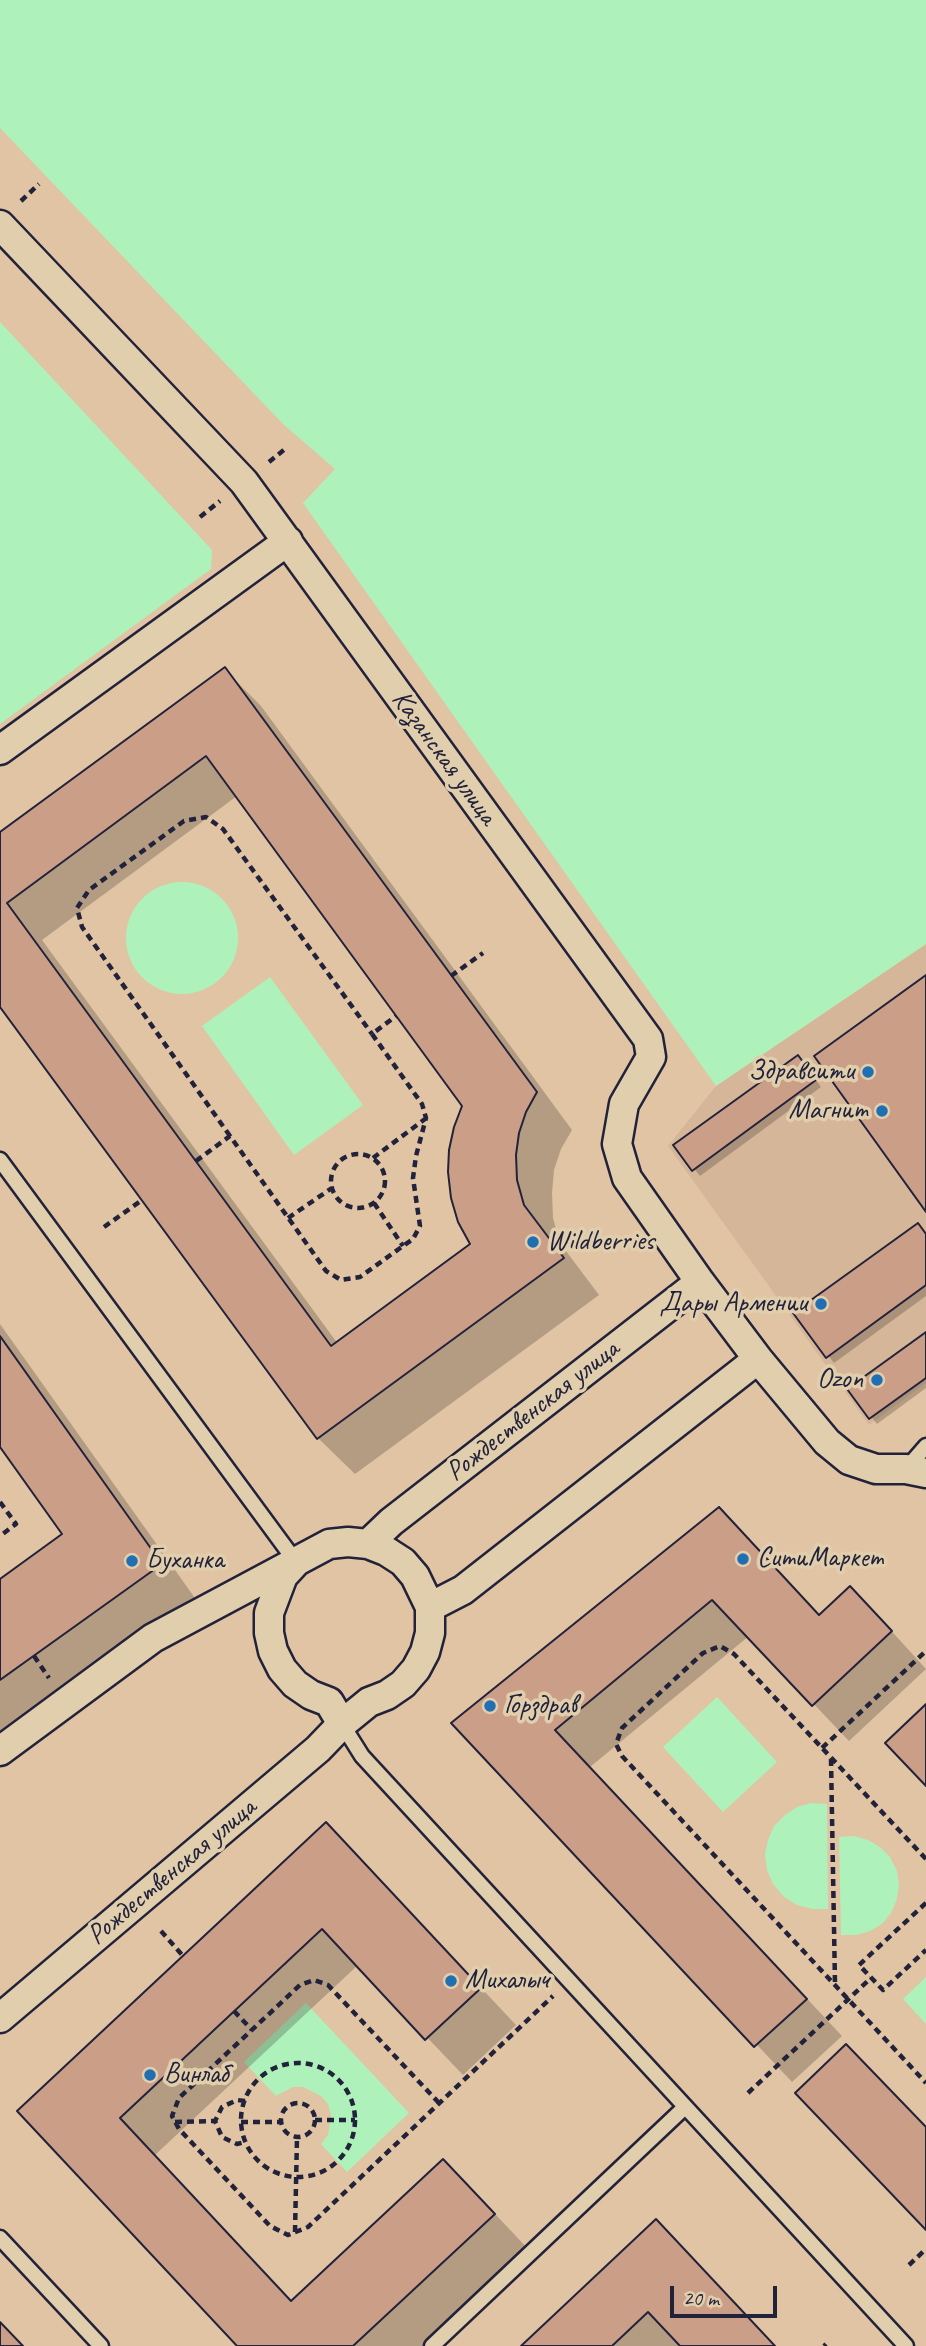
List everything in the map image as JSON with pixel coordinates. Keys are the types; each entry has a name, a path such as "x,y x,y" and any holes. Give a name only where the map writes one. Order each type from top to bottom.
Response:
{"street":[{"name":"Казанская улица","path":"0,225 244,482 648,1039 651,1057 624,1104 617,1144 627,1178 700,1282 758,1359 827,1442 849,1460 876,1469 916,1471"},
{"path":"0,751 288,541"},
{"name":"Рождественская улица","path":"368,1544 391,1522 700,1282"},
{"path":"430,1607 463,1590 758,1359"},
{"name":"Рождественская улица","path":"0,1751 153,1638 329,1544 368,1544 386,1551 403,1562 415,1576 430,1607 430,1633 425,1652 416,1669 403,1684 387,1695 369,1702 342,1724 318,1749 0,2018"},
{"name":"Рождественская улица","path":"296,1562 283,1576 269,1613 273,1651 282,1669 295,1684 311,1695 330,1702 342,1724"}],"lane":[{"path":"0,1160 296,1562"},
{"path":"916,1471 926,1446"},
{"path":"342,1724 362,1756 906,2346"},
{"path":"432,2346 685,2107"},
{"path":"0,2238 101,2346"}],"path":[{"path":"20,202 38,184"},
{"path":"200,517 229,494"},
{"path":"206,817 223,829 372,1034 422,1104 426,1118 416,1156 414,1178 420,1226 413,1239 360,1277 341,1280 326,1271 230,1136 82,927 77,908 89,890 174,828 184,821 206,817"},
{"path":"451,976 483,953"},
{"path":"372,1034 396,1016"},
{"path":"373,1158 426,1118"},
{"path":"196,1161 230,1136"},
{"path":"352,1154 373,1158 381,1166 385,1179 382,1193 374,1203 361,1208 347,1206 336,1197 332,1188 334,1167 352,1154"},
{"path":"288,1217 332,1188"},
{"path":"104,1227 142,1200"},
{"path":"374,1203 403,1246"},
{"path":"0,1502 16,1524 0,1536"},
{"path":"926,1859 734,1654 720,1646 703,1653 622,1728 616,1744 622,1756 926,2083"},
{"path":"822,1748 926,1651"},
{"path":"34,1656 50,1678"},
{"path":"831,1757 835,1985"},
{"path":"926,1903 859,1965 883,1990 926,1950"},
{"path":"161,1931 183,1956"},
{"path":"748,2093 871,1978"},
{"path":"439,2104 328,1985 314,1980 300,1985 179,2098 172,2116 178,2129 270,2226 288,2235 308,2227 439,2104 568,1980"},
{"path":"234,2011 252,2030"},
{"path":"290,2063 307,2063 323,2068 337,2078 349,2093 355,2110 355,2129 349,2147 338,2162 322,2172 304,2177 285,2176 268,2169 254,2157 245,2142 241,2122 245,2101 259,2078 273,2068 290,2063"},
{"path":"245,2101 237,2100 222,2106 215,2122 222,2137 237,2144 245,2142"},
{"path":"296,2103 310,2107 315,2120 310,2133 297,2137 285,2131 281,2122 286,2108 296,2103"},
{"path":"315,2120 355,2120"},
{"path":"176,2122 215,2122"},
{"path":"241,2122 281,2122"},
{"path":"295,2232 297,2137"},
{"path":"909,2265 926,2249"}],"shaded area":[{"path":"926,944 926,1383 869,1425 668,1146 716,1086"}],"green space":[{"path":"0,0 926,0 926,944 716,1086 303,503 335,469 283,424 0,128"},
{"path":"0,322 212,550 211,569 0,724"},
{"path":"182,882 203,886 222,898 234,917 238,938 234,959 222,978 203,990 182,994 161,990 142,978 130,959 126,938 130,917 142,898 161,886"},
{"path":"270,977 363,1105 294,1155 202,1026"},
{"path":"717,1697 777,1762 723,1812 663,1747"},
{"path":"811,1803 827,1804 828,1909 797,1905 784,1897 773,1884 767,1870 765,1854 774,1826 797,1807"},
{"path":"854,1836 880,1847 890,1857 897,1871 899,1885 891,1913 882,1924 856,1935 841,1935 839,1837"},
{"path":"926,1977 926,2024 903,1999"},
{"path":"306,2003 409,2113 347,2172 321,2144 328,2135 331,2115 328,2104 321,2096 303,2087 293,2087 276,2096 244,2062"}],"building":[{"path":"225,667 537,1092 519,1133 517,1180 524,1205 564,1258 317,1439 0,1007 0,832","holes":["206,756 462,1106 449,1150 448,1172 451,1198 458,1222 470,1244 331,1346 7,903"]},
{"path":"926,975 926,1212 814,1056"},
{"path":"798,1055 816,1080 692,1171 673,1145"},
{"path":"918,1223 926,1234 926,1285 826,1358 793,1313"},
{"path":"926,1332 926,1378 869,1419 847,1389"},
{"path":"0,1336 162,1564 0,1680 0,1579 62,1534 0,1447"},
{"path":"719,1507 819,1615 850,1586 892,1631 812,1706 712,1600 555,1730 807,1999 754,2047 451,1723"},
{"path":"926,1704 926,1786 885,1743"},
{"path":"326,1822 481,1988 425,2040 322,1929 120,2118 291,2301 443,2159 495,2214 353,2346 237,2346 17,2111"},
{"path":"846,2044 926,2127 926,2230 795,2093"},
{"path":"656,2219 775,2346 680,2346 648,2312 612,2346 521,2346"},
{"path":"0,2322 23,2346 0,2346"}],"place":[{"name":"Здравсити","path":"868,1072"},
{"name":"Магнит","path":"882,1111"},
{"name":"Wildberries","path":"533,1242"},
{"name":"Дары Армении","path":"821,1304"},
{"name":"Ozon","path":"877,1380"},
{"name":"СитиМаркет","path":"743,1559"},
{"name":"Буханка","path":"132,1561"},
{"name":"Горздрав","path":"490,1706"},
{"name":"Михалыч","path":"451,1981"},
{"name":"Винлаб","path":"150,2075"}]}
